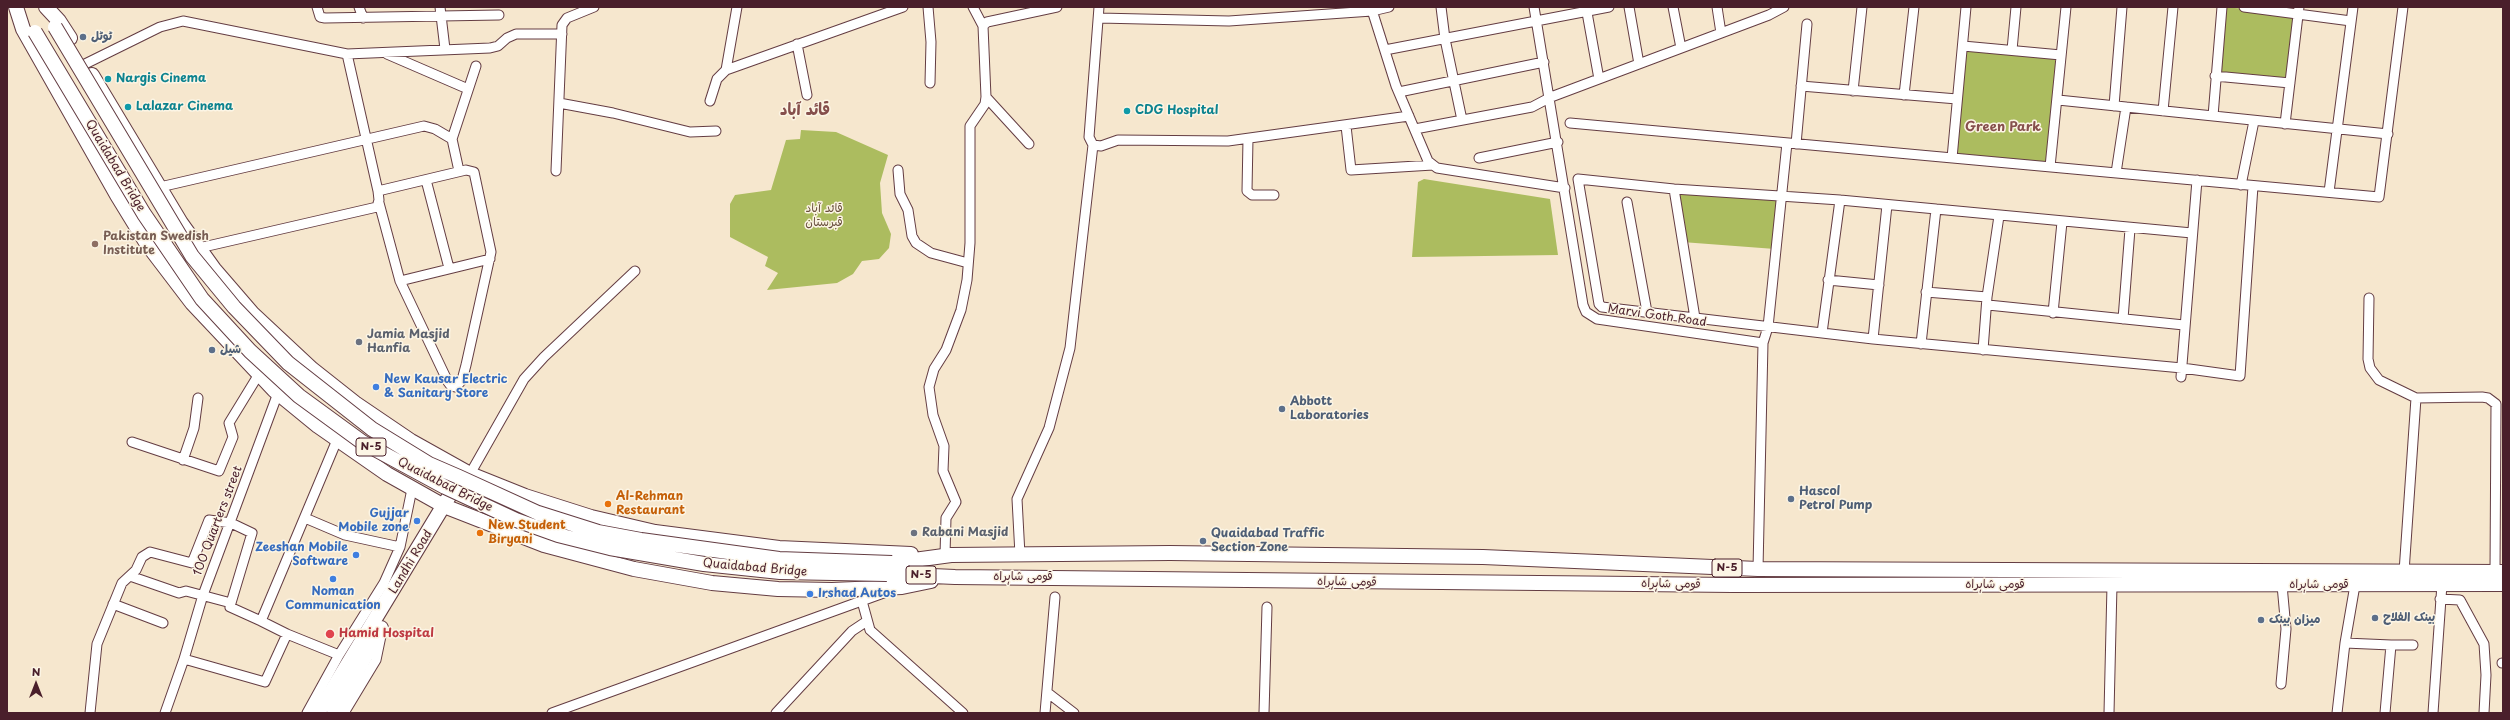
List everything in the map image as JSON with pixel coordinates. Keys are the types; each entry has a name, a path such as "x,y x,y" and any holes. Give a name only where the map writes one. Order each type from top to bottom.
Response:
{"main road":[{"path":"16,7 26,36 90,150 147,244 192,303 278,392 337,440 412,489 448,508 544,545 634,569 704,581 778,589 832,590 902,586 955,577"},
{"name":"Quaidabad Bridge","path":"21,7 144,214 202,299 250,351 299,396 362,442 445,487 516,520 558,535 610,548 704,564 780,572 890,568"},
{"name":"Quaidabad Bridge","path":"43,7 192,256 234,307 288,363 372,429 429,464 453,475 538,513 598,532 641,540 779,559 890,568"},
{"path":"46,7 59,20 160,187 199,248 252,313 312,369 386,425 467,472 551,506 655,532 779,548 948,555"},
{"path":"318,713 384,623 467,472"},
{"name":"Landhi Road","path":"361,654 448,508"},
{"name":"قومی شاہراہ","path":"890,568 948,555 1170,553 1483,557 1758,569 2499,572"},
{"name":"قومی شاہراہ","path":"890,568 955,577 1167,578 1346,582 1732,585 2503,584"},
{"path":"334,713 361,654"}],"street":[{"path":"317,7 322,18 402,17 441,11 460,11 499,15"},
{"path":"359,7 363,18"},
{"path":"399,7 402,17"},
{"path":"556,171 562,25 566,18 594,7"},
{"path":"726,70 737,7"},
{"path":"710,101 717,79 726,70 903,7"},
{"path":"928,7 931,42 930,83"},
{"path":"948,555 946,518 956,502 944,471 944,446 933,415 929,387 934,369 946,350 961,310 968,263 970,126 985,104 986,97 983,26 973,7"},
{"path":"983,26 987,22 1057,7"},
{"path":"1020,555 1017,499 1049,428 1070,348 1093,145 1089,137 1099,7"},
{"path":"1099,18 1229,21 1389,7"},
{"path":"1441,7 1445,39 1462,120"},
{"name":"Marvi Goth Road","path":"1534,7 1558,142 1583,305 1591,317 1597,320 1763,343"},
{"path":"1385,50 1537,21 1586,9 1609,7"},
{"path":"1629,7 1639,64"},
{"path":"1673,7 1681,48"},
{"path":"1717,7 1721,33"},
{"path":"1415,130 1532,107 1550,97 1721,33 1765,12 1784,7"},
{"path":"1853,91 1862,7"},
{"path":"1904,95 1914,7"},
{"path":"1952,158 1966,7"},
{"path":"2012,50 2016,7"},
{"path":"2050,167 2058,100 2066,7"},
{"path":"2114,106 2122,7"},
{"path":"2163,111 2173,7"},
{"path":"2213,116 2215,76 2222,7"},
{"path":"2244,7 2299,10 2351,21"},
{"path":"2329,192 2353,7"},
{"path":"1570,124 2379,197 2403,7"},
{"path":"1372,9 1399,92 1428,161 1437,168 1565,188"},
{"path":"1586,9 1598,79"},
{"path":"2285,124 2299,10"},
{"path":"441,11 445,49"},
{"path":"85,64 165,24 182,20 347,54 496,48 516,34 562,34"},
{"path":"1758,569 1763,343 1768,327 1781,195 1801,86 1807,24"},
{"path":"797,44 807,95"},
{"path":"1962,46 2061,54"},
{"path":"384,52 468,89"},
{"path":"347,54 367,139 378,191 379,203 400,281 448,382 452,386 456,387 462,380 490,259 491,247 474,172 469,169 378,191"},
{"path":"1399,92 1544,62"},
{"path":"460,172 452,139 476,66"},
{"path":"2215,76 2290,84"},
{"path":"1801,86 1958,99"},
{"path":"986,97 1029,144"},
{"path":"2058,100 2388,134"},
{"path":"559,103 613,113 690,132 716,131"},
{"path":"2116,173 2126,107"},
{"path":"1093,145 1101,146 1118,140 1228,141 1410,116"},
{"path":"2241,185 2254,121"},
{"path":"160,187 424,126 434,129 452,139"},
{"path":"1346,126 1351,170 1433,165"},
{"path":"1248,139 1247,191 1252,195 1274,195"},
{"path":"1479,158 1558,142"},
{"path":"898,170 900,194 908,210 912,236 916,243 931,253 968,263"},
{"path":"2192,233 2130,229 1840,200 1674,189 1578,179 1599,304 1602,307 2182,373 2240,376 2253,186"},
{"path":"426,180 449,268"},
{"path":"2182,373 2184,326 2197,180"},
{"path":"1674,189 1695,318"},
{"path":"1822,333 1840,200"},
{"path":"1627,202 1647,312"},
{"path":"199,248 372,209 379,203"},
{"path":"1873,339 1887,205"},
{"path":"1921,344 1936,209"},
{"path":"1983,350 1987,301 1999,216"},
{"path":"2053,313 2062,222"},
{"path":"2123,318 2130,229"},
{"path":"400,281 490,259"},
{"path":"467,472 524,379 544,357 635,271"},
{"path":"1828,280 1879,285"},
{"path":"1926,292 2053,313 2123,318 2184,326"},
{"path":"2369,298 2370,368 2379,380 2416,398 2482,397 2488,398 2496,404 2499,572"},
{"path":"132,442 219,471 233,437 229,423 259,374"},
{"name":"100 Quarters street","path":"165,713 186,660 203,595 231,523 278,392"},
{"path":"183,460 194,428 198,398"},
{"path":"2404,572 2416,398"},
{"path":"261,621 337,440"},
{"path":"307,713 339,655 384,583 400,547 412,489"},
{"path":"305,518 345,535 400,547"},
{"path":"90,713 97,644 122,583 136,570 142,557 150,552 192,563 208,520 231,523 252,532 230,607 287,634 339,655"},
{"path":"130,576 178,593 186,591 231,603"},
{"path":"2434,713 2442,584"},
{"path":"2109,713 2112,585"},
{"path":"2281,684 2286,630 2282,585"},
{"path":"2337,713 2355,585"},
{"path":"552,713 902,586"},
{"path":"1045,713 1048,693 1055,597"},
{"path":"2440,599 2460,600 2484,644 2486,675 2484,713"},
{"path":"862,601 870,630 963,713"},
{"path":"113,604 163,623"},
{"path":"1264,713 1267,606"},
{"path":"776,713 852,631 867,621"},
{"path":"344,713 376,660 384,623"},
{"path":"186,660 265,682 287,634"},
{"path":"2346,643 2413,645"},
{"path":"2385,713 2391,645"},
{"path":"1048,693 1074,713"}],"green space":[{"path":"2222,7 2298,13 2290,83 2215,76"},
{"path":"1963,46 2061,55 2050,167 1952,158"},
{"name":"قائد آباد قبرستان","path":"801,130 836,132 888,155 880,183 882,213 891,234 889,248 879,259 862,261 853,274 837,283 767,290 778,273 765,266 768,257 730,237 730,204 735,195 771,190 786,140 800,139"},
{"path":"1424,179 1550,199 1558,255 1412,257 1418,182"},
{"path":"1674,189 1781,195 1775,249 1682,242"}],"place":[{"name":"ٹوٹل","path":"83,37"},
{"name":"Nargis Cinema","path":"108,79"},
{"name":"Lalazar Cinema","path":"128,107"},
{"name":"CDG Hospital","path":"1127,111"},
{"name":"Pakistan Swedish Institute","path":"95,244"},
{"name":"Jamia Masjid Hanfia","path":"359,342"},
{"name":"شیل","path":"212,350"},
{"name":"New Kausar Electric & Sanitary Store","path":"376,387"},
{"name":"Abbott Laboratories","path":"1282,409"},
{"name":"Hascol Petrol Pump","path":"1791,499"},
{"name":"Al-Rehman Restaurant","path":"608,504"},
{"name":"Gujjar Mobile zone","path":"417,521"},
{"name":"New Student Biryani","path":"480,533"},
{"name":"Rabani Masjid","path":"914,533"},
{"name":"Quaidabad Traffic Section Zone","path":"1203,541"},
{"name":"Zeeshan Mobile Software","path":"356,555"},
{"name":"Noman Communication","path":"333,579"},
{"name":"Irshad Autos","path":"810,594"},
{"name":"بینک الفلاح","path":"2375,618"},
{"name":"میزان بینک","path":"2261,620"},
{"name":"Hamid Hospital","path":"330,634"}],"district":[{"name":"قائد آباد","path":"805,111"},
{"name":"Green Park","path":"2003,127"}]}
